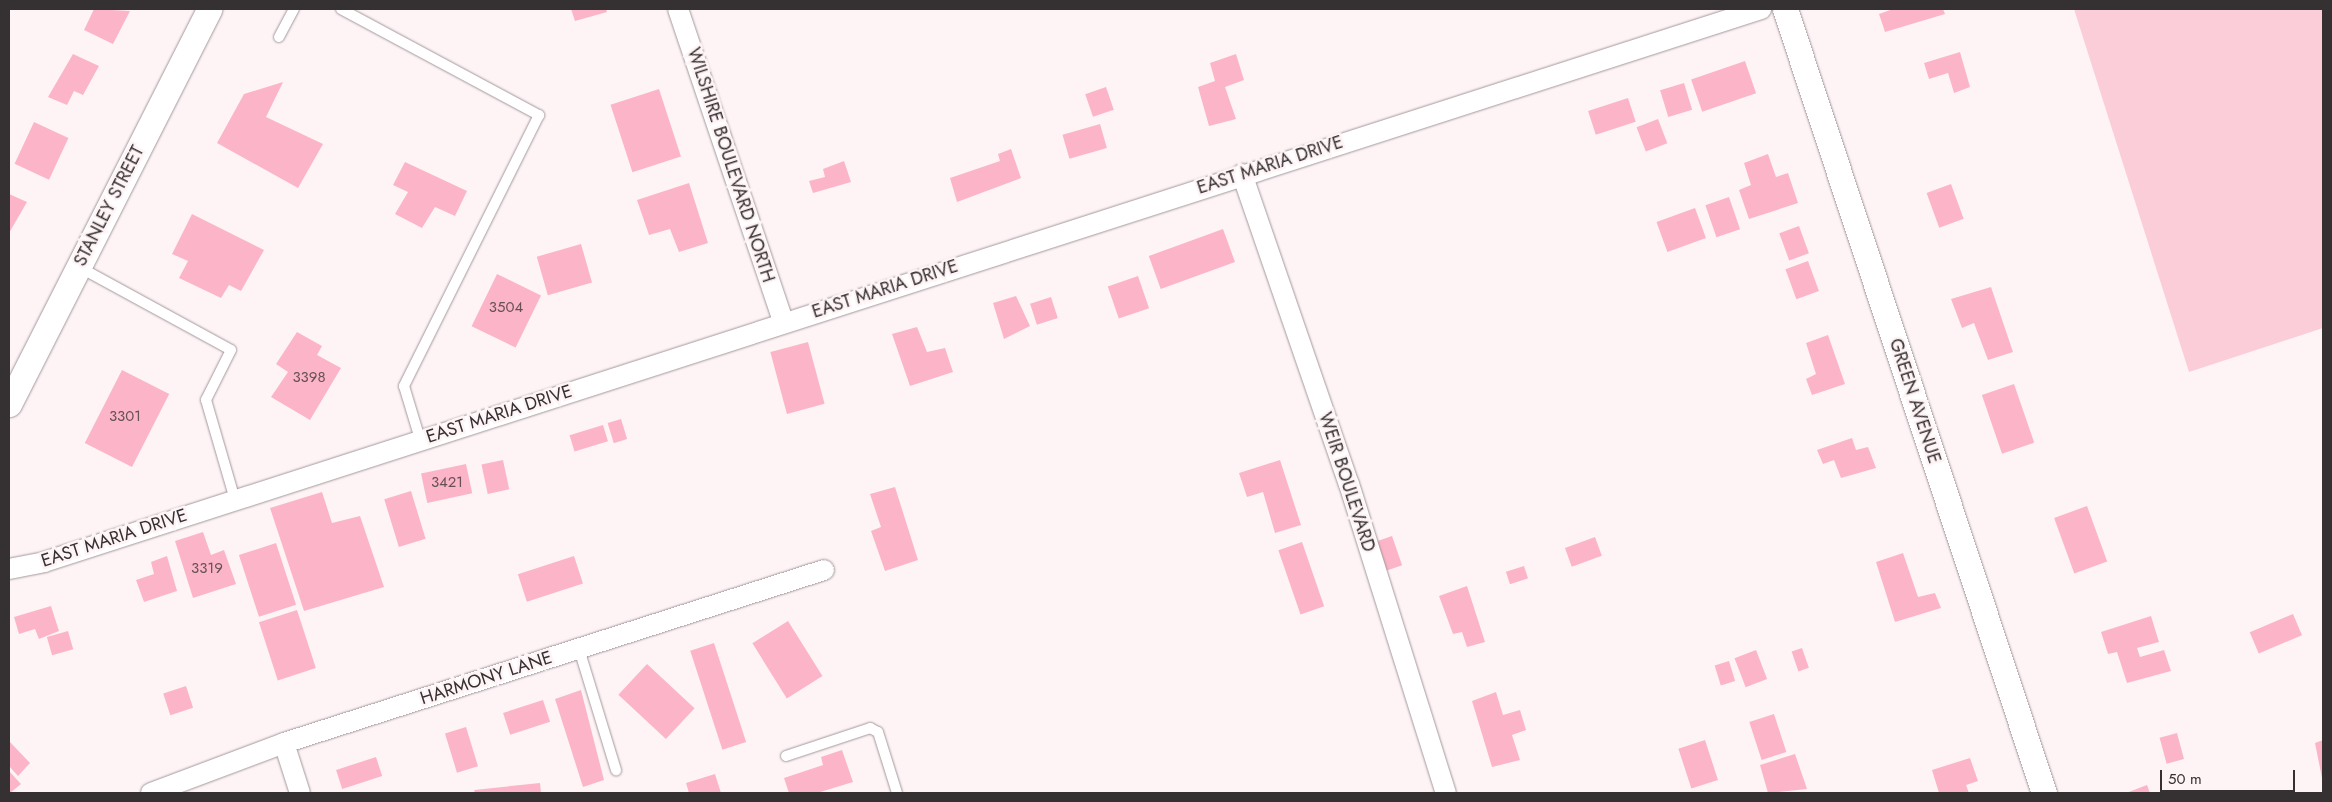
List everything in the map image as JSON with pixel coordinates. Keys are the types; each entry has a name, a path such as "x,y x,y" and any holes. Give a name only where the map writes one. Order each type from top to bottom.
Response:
{"street":[{"name":"STANLEY STREET","path":"9,404 209,9"},
{"name":"WILSHIRE BOULEVARD NORTH","path":"678,9 782,321"},
{"name":"EAST MARIA DRIVE","path":"9,569 235,500 782,321 1761,9"},
{"name":"GREEN AVENUE","path":"1786,9 2044,793"},
{"name":"WEIR BOULEVARD","path":"1242,174 1349,484 1446,793"},
{"name":"HARMONY LANE","path":"151,793 284,743 824,570"},
{"path":"284,743 300,793"}],"lane":[{"path":"279,37 294,9"},
{"path":"341,9 539,115 404,386 420,439"},
{"path":"78,267 231,350 206,400 235,500"},
{"path":"579,649 616,770"},
{"path":"786,756 870,728 878,732 897,793"}],"shaded area":[{"path":"2074,9 2323,9 2323,328 2189,372"}],"building":[{"path":"94,9 130,11 113,44 84,30"},
{"path":"571,9 606,9 607,12 575,21"},
{"path":"1893,9 1943,9 1945,14 1885,32 1879,14"},
{"path":"1960,52 1970,87 1954,93 1948,73 1929,79 1924,63"},
{"path":"73,54 99,66 83,95 74,91 67,105 48,97"},
{"path":"1236,54 1244,80 1225,87 1236,119 1209,126 1198,87 1215,81 1210,63"},
{"path":"1745,61 1756,93 1702,112 1691,80"},
{"path":"283,82 266,117 323,144 298,188 217,143 244,94"},
{"path":"1684,83 1692,110 1668,117 1660,90"},
{"path":"1106,87 1114,110 1093,117 1085,94"},
{"path":"659,89 681,157 632,172 610,105"},
{"path":"1628,98 1636,122 1596,135 1588,111"},
{"path":"1658,119 1667,143 1646,152 1637,127"},
{"path":"34,122 68,138 49,180 15,164"},
{"path":"1100,124 1107,148 1069,159 1063,135"},
{"path":"1011,149 1021,178 957,202 950,178 1000,161 998,154"},
{"path":"1768,154 1776,177 1788,173 1798,203 1749,219 1739,190 1751,185 1744,163"},
{"path":"844,161 851,182 813,193 809,181 825,177 823,169"},
{"path":"405,162 467,191 455,216 435,207 422,228 395,214 408,192 393,185"},
{"path":"689,183 708,243 679,252 670,229 649,235 637,200"},
{"path":"1951,184 1964,219 1939,228 1927,193"},
{"path":"9,194 27,202 9,233"},
{"path":"1729,197 1740,229 1716,237 1705,205"},
{"path":"1695,208 1706,238 1667,252 1656,222"},
{"path":"192,214 264,250 241,291 229,285 221,298 179,278 188,261 172,254"},
{"path":"1799,226 1809,253 1789,260 1779,233"},
{"path":"1223,229 1235,262 1161,289 1149,256"},
{"path":"581,244 592,282 548,295 537,257"},
{"path":"1808,261 1819,291 1796,299 1785,269"},
{"path":"497,274 541,295 516,348 472,326"},
{"path":"1138,276 1149,308 1119,319 1108,286"},
{"path":"1991,287 2013,352 1988,360 1974,323 1962,328 1951,299"},
{"path":"1016,296 1030,326 1004,339 993,303"},
{"path":"1051,297 1058,318 1037,325 1030,304"},
{"path":"917,327 927,352 945,348 953,372 910,386 892,334"},
{"path":"297,332 322,346 317,355 341,368 310,420 271,397 288,372 276,364"},
{"path":"1828,335 1845,384 1812,395 1806,379 1816,374 1806,343"},
{"path":"808,342 825,404 787,414 770,352"},
{"path":"122,370 169,394 132,467 85,443"},
{"path":"2014,384 2034,443 2002,454 1982,395"},
{"path":"621,419 627,439 614,443 608,423"},
{"path":"603,425 608,441 574,451 570,435"},
{"path":"1852,438 1856,450 1868,447 1876,468 1841,478 1834,460 1823,464 1817,450"},
{"path":"503,460 509,489 488,494 481,465"},
{"path":"1280,460 1301,525 1275,533 1263,492 1247,497 1239,473"},
{"path":"466,464 472,493 427,503 421,474"},
{"path":"895,487 918,560 885,571 871,531 881,527 870,494"},
{"path":"411,491 426,539 399,547 384,499"},
{"path":"322,492 332,523 360,516 384,587 304,611 270,508"},
{"path":"2087,506 2107,561 2074,573 2054,518"},
{"path":"203,532 211,555 224,550 236,584 193,598 175,541"},
{"path":"1392,536 1402,565 1384,571 1374,542"},
{"path":"1595,537 1602,556 1572,567 1565,548"},
{"path":"1302,542 1324,606 1301,614 1278,550"},
{"path":"276,543 296,605 259,617 239,555"},
{"path":"1903,553 1918,597 1935,593 1941,608 1895,622 1876,562"},
{"path":"167,556 177,591 144,602 136,580 154,574 151,562"},
{"path":"574,556 583,584 527,602 518,574"},
{"path":"1524,566 1528,578 1510,584 1506,572"},
{"path":"1467,586 1485,642 1467,647 1462,632 1453,634 1439,596"},
{"path":"51,606 59,631 39,639 35,629 19,634 14,617"},
{"path":"297,610 316,668 278,680 259,622"},
{"path":"2293,614 2302,635 2259,654 2250,632"},
{"path":"2151,616 2159,642 2137,648 2140,657 2164,650 2171,671 2127,683 2117,652 2108,654 2101,632"},
{"path":"788,621 822,676 787,698 752,643"},
{"path":"68,631 73,649 52,655 47,637"},
{"path":"714,643 746,742 722,750 690,651"},
{"path":"1802,648 1809,668 1798,671 1792,652"},
{"path":"1756,650 1767,679 1746,687 1735,658"},
{"path":"1729,661 1735,681 1721,685 1715,665"},
{"path":"647,664 695,708 666,739 618,695"},
{"path":"186,686 193,708 170,715 163,693"},
{"path":"581,690 604,780 583,787 555,699"},
{"path":"1496,692 1503,715 1520,710 1526,730 1512,735 1520,760 1492,767 1472,701"},
{"path":"543,700 550,722 510,735 503,713"},
{"path":"1774,714 1786,752 1762,760 1749,722"},
{"path":"466,727 478,766 457,773 445,733"},
{"path":"2177,733 2184,759 2167,764 2160,738"},
{"path":"1705,740 1718,780 1691,789 1678,749"},
{"path":"2323,740 2323,778 2322,778 2315,743"},
{"path":"9,741 30,763 18,776 9,766"},
{"path":"842,750 853,782 817,793 789,793 784,778 823,765 821,757"},
{"path":"1795,754 1807,789 1768,793 1760,765"},
{"path":"376,757 382,776 342,789 336,770"},
{"path":"1970,758 1978,781 1966,785 1969,793 1939,793 1932,770"},
{"path":"9,771 21,784 10,793 9,793"},
{"path":"715,774 721,793 689,793 686,783"},
{"path":"540,783 541,793 475,793 474,790"},
{"path":"2147,785 2150,793 2126,793"}]}
